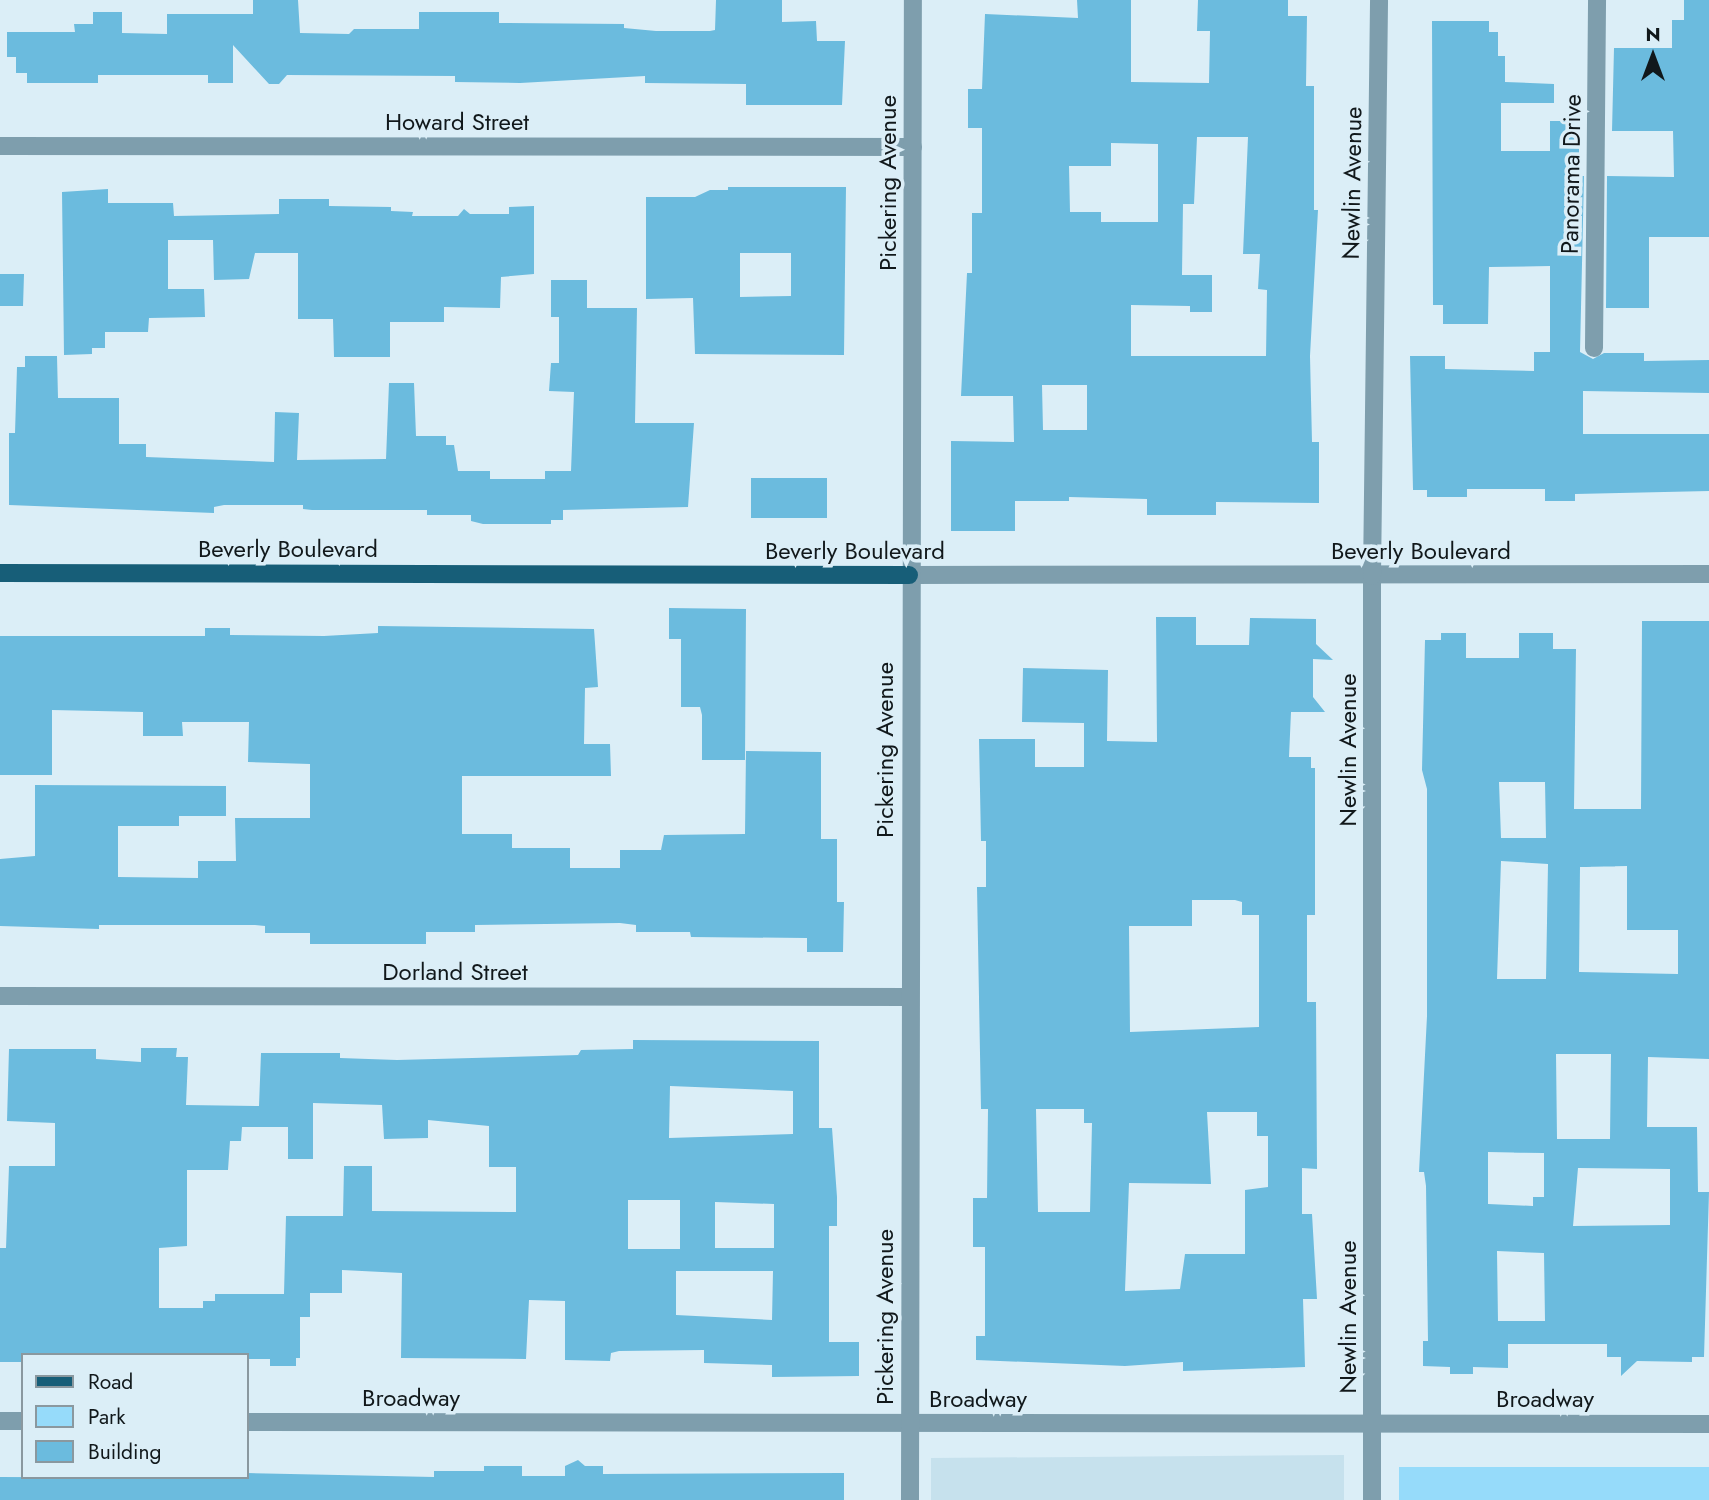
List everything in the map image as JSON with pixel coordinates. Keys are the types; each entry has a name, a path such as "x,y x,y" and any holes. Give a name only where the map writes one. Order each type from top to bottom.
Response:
{"main road":[{"name":"Beverly Boulevard","path":"0,573 909,575"}],"street":[{"name":"Pickering Avenue","path":"910,1500 909,575 913,0"},
{"name":"Newlin Avenue","path":"1372,1500 1372,576 1379,0"},
{"name":"Panorama Drive","path":"1594,348 1597,0"},
{"name":"Howard Street","path":"0,146 913,147"},
{"name":"Beverly Boulevard","path":"909,575 1709,574"},
{"name":"Dorland Street","path":"0,996 910,998"},
{"path":"0,1421 21,1422"},
{"name":"Broadway","path":"248,1422 1709,1424"}],"shaded area":[{"path":"1344,1455 1344,1500 931,1500 931,1458"}],"green space":[{"path":"1399,1467 1709,1467 1709,1500 1399,1500"}],"building":[{"path":"253,0 298,0 300,33 349,34 354,29 419,29 419,12 499,12 499,23 624,24 624,28 656,31 710,31 715,30 716,0 782,0 782,22 816,21 817,41 845,41 842,105 746,105 746,84 645,83 645,76 520,83 455,82 455,76 287,75 279,84 269,84 233,45 233,83 208,83 208,75 98,75 98,83 27,83 27,73 16,73 16,57 7,57 7,32 75,32 74,24 93,24 93,12 122,12 122,33 167,34 167,14 253,14"},
{"path":"1077,0 1131,0 1131,82 1209,83 1210,31 1197,31 1198,0 1288,0 1288,16 1307,16 1306,86 1314,86 1314,210 1318,210 1310,356 1312,442 1319,442 1319,503 1216,502 1216,515 1147,515 1147,499 1069,497 1069,501 1015,501 1015,531 951,531 951,441 1014,442 1013,396 961,396 967,273 972,273 972,213 982,213 982,128 968,128 968,89 982,89 985,14 1078,18","holes":["1197,137 1248,137 1243,254 1260,254 1258,289 1267,290 1266,356 1131,356 1131,305 1190,306 1190,312 1212,312 1212,275 1182,275 1183,204 1194,204","1111,143 1158,144 1158,222 1101,222 1101,212 1070,212 1069,166 1111,166","1042,385 1087,385 1087,430 1043,430"]},
{"path":"1684,0 1709,0 1709,237 1649,237 1649,308 1606,308 1607,176 1674,177 1673,131 1612,131 1614,48 1672,48 1672,20 1684,20"},
{"path":"1432,21 1489,21 1489,32 1498,32 1498,56 1505,56 1505,82 1554,84 1554,103 1501,103 1501,151 1550,151 1550,121 1579,121 1579,176 1584,176 1580,352 1593,359 1604,353 1644,353 1644,361 1709,360 1709,393 1583,391 1583,434 1709,434 1709,491 1575,494 1575,501 1545,501 1545,489 1467,489 1467,497 1427,497 1427,490 1413,490 1410,356 1445,356 1445,369 1534,371 1534,352 1550,352 1550,266 1489,267 1488,324 1443,324 1443,305 1433,305"},
{"path":"728,187 846,187 844,355 695,354 693,298 646,299 646,197 695,197 710,190 728,190","holes":["740,253 791,253 791,296 740,297"]},
{"path":"108,189 108,203 173,203 174,216 279,214 279,199 329,199 329,206 391,207 391,211 413,212 412,216 458,216 464,209 470,214 509,214 509,207 534,206 534,274 501,277 500,308 444,307 444,322 390,322 390,357 334,357 333,319 298,319 298,253 255,253 249,279 214,280 213,240 168,240 168,289 204,289 205,317 149,318 148,332 105,332 105,348 92,348 92,354 64,355 62,192"},
{"path":"0,274 24,274 23,306 0,306"},
{"path":"551,280 587,280 587,308 637,308 635,423 694,423 688,507 563,510 563,520 551,520 551,524 483,524 471,521 471,515 427,515 427,510 312,510 303,509 303,505 224,505 214,507 214,513 9,505 9,433 15,433 17,367 25,367 25,356 57,356 58,398 119,398 119,444 146,444 146,457 274,462 275,412 299,413 297,460 386,459 389,383 414,383 416,436 446,436 446,445 454,445 458,471 490,471 490,479 545,479 545,471 571,471 574,392 549,391 551,363 559,363 559,317 551,317"},
{"path":"751,478 827,478 827,518 751,518"},
{"path":"669,608 746,609 745,760 702,760 702,715 700,707 681,707 681,639 669,639"},
{"path":"1156,617 1196,617 1196,645 1249,645 1250,618 1316,619 1316,644 1333,660 1313,659 1313,697 1325,712 1291,712 1289,757 1311,757 1311,768 1315,768 1315,915 1307,915 1307,1002 1316,1002 1317,1169 1302,1168 1302,1214 1312,1214 1317,1299 1303,1299 1305,1367 1183,1371 1183,1362 1125,1366 976,1360 976,1336 985,1336 985,1247 973,1247 973,1198 987,1198 988,1109 981,1109 977,887 986,887 986,841 981,841 979,739 1035,739 1035,767 1084,767 1084,723 1022,722 1023,668 1108,670 1107,741 1157,742","holes":["1192,900 1235,900 1242,902 1242,915 1259,915 1259,1027 1130,1032 1129,926 1192,926","1036,1109 1084,1109 1084,1123 1092,1123 1090,1212 1038,1212","1207,1112 1257,1112 1257,1136 1268,1136 1268,1187 1245,1190 1245,1254 1185,1254 1180,1289 1125,1291 1129,1183 1211,1184"]},
{"path":"1642,621 1709,621 1709,1059 1648,1057 1647,1127 1697,1127 1698,1192 1709,1192 1704,1357 1692,1357 1692,1362 1637,1361 1621,1376 1621,1357 1607,1357 1607,1344 1508,1344 1508,1368 1473,1367 1473,1374 1450,1374 1450,1367 1423,1366 1423,1341 1428,1341 1426,1186 1424,1172 1419,1172 1427,1016 1427,789 1422,770 1425,640 1441,640 1441,633 1466,633 1466,658 1519,658 1519,633 1553,633 1553,649 1576,649 1574,809 1641,809","holes":["1499,782 1545,782 1546,838 1501,838","1501,861 1548,864 1546,979 1497,979","1627,866 1627,930 1678,930 1678,974 1579,972 1580,867","1556,1054 1611,1054 1610,1139 1557,1139","1488,1152 1544,1153 1544,1197 1533,1197 1533,1206 1488,1204","1578,1168 1670,1169 1670,1225 1573,1226","1497,1251 1544,1253 1545,1321 1498,1321"]},
{"path":"378,626 594,629 598,687 585,688 584,744 610,744 611,776 462,776 462,834 512,834 512,848 570,848 570,868 620,868 620,850 661,850 664,835 745,834 746,751 821,752 821,839 837,839 837,902 844,902 843,952 807,952 807,938 691,937 690,932 636,932 636,925 620,923 475,925 475,932 426,932 426,944 310,944 310,933 265,933 265,926 255,925 99,925 99,929 0,926 0,859 35,856 35,785 226,786 226,816 179,816 179,826 118,826 118,877 198,878 198,861 236,861 235,818 310,818 310,764 248,762 249,722 182,722 183,736 143,736 143,712 52,710 52,775 0,775 0,636 205,636 205,628 230,628 230,635 324,636 378,633"},
{"path":"633,1040 819,1041 819,1128 832,1128 837,1197 837,1226 829,1226 829,1342 859,1342 859,1376 772,1377 772,1365 704,1363 704,1350 619,1351 611,1353 610,1361 565,1360 565,1301 529,1300 526,1359 401,1358 402,1273 342,1270 342,1293 310,1293 310,1317 300,1317 300,1358 296,1358 296,1366 270,1366 270,1359 248,1359 248,1353 21,1353 21,1362 0,1362 0,1248 6,1248 9,1166 55,1166 55,1123 7,1121 9,1049 96,1049 96,1059 141,1062 141,1048 177,1048 176,1057 188,1057 186,1105 259,1106 261,1053 340,1053 340,1058 397,1060 578,1055 581,1050 633,1049","holes":["670,1086 793,1091 793,1134 669,1138","313,1103 382,1105 384,1139 428,1138 428,1120 489,1126 489,1167 516,1167 516,1212 372,1211 372,1166 344,1166 343,1216 286,1216 284,1294 215,1294 215,1301 203,1301 203,1308 159,1308 159,1248 187,1246 187,1170 228,1170 230,1141 241,1141 242,1127 288,1127 288,1159 313,1159","628,1200 680,1200 680,1249 628,1249","715,1202 774,1204 774,1248 715,1248","676,1271 773,1271 772,1320 676,1315"]},
{"path":"578,1460 585,1466 603,1466 603,1474 844,1473 844,1500 0,1500 0,1477 248,1479 248,1473 434,1477 434,1471 484,1471 484,1466 522,1466 522,1476 565,1476 565,1466"}]}
